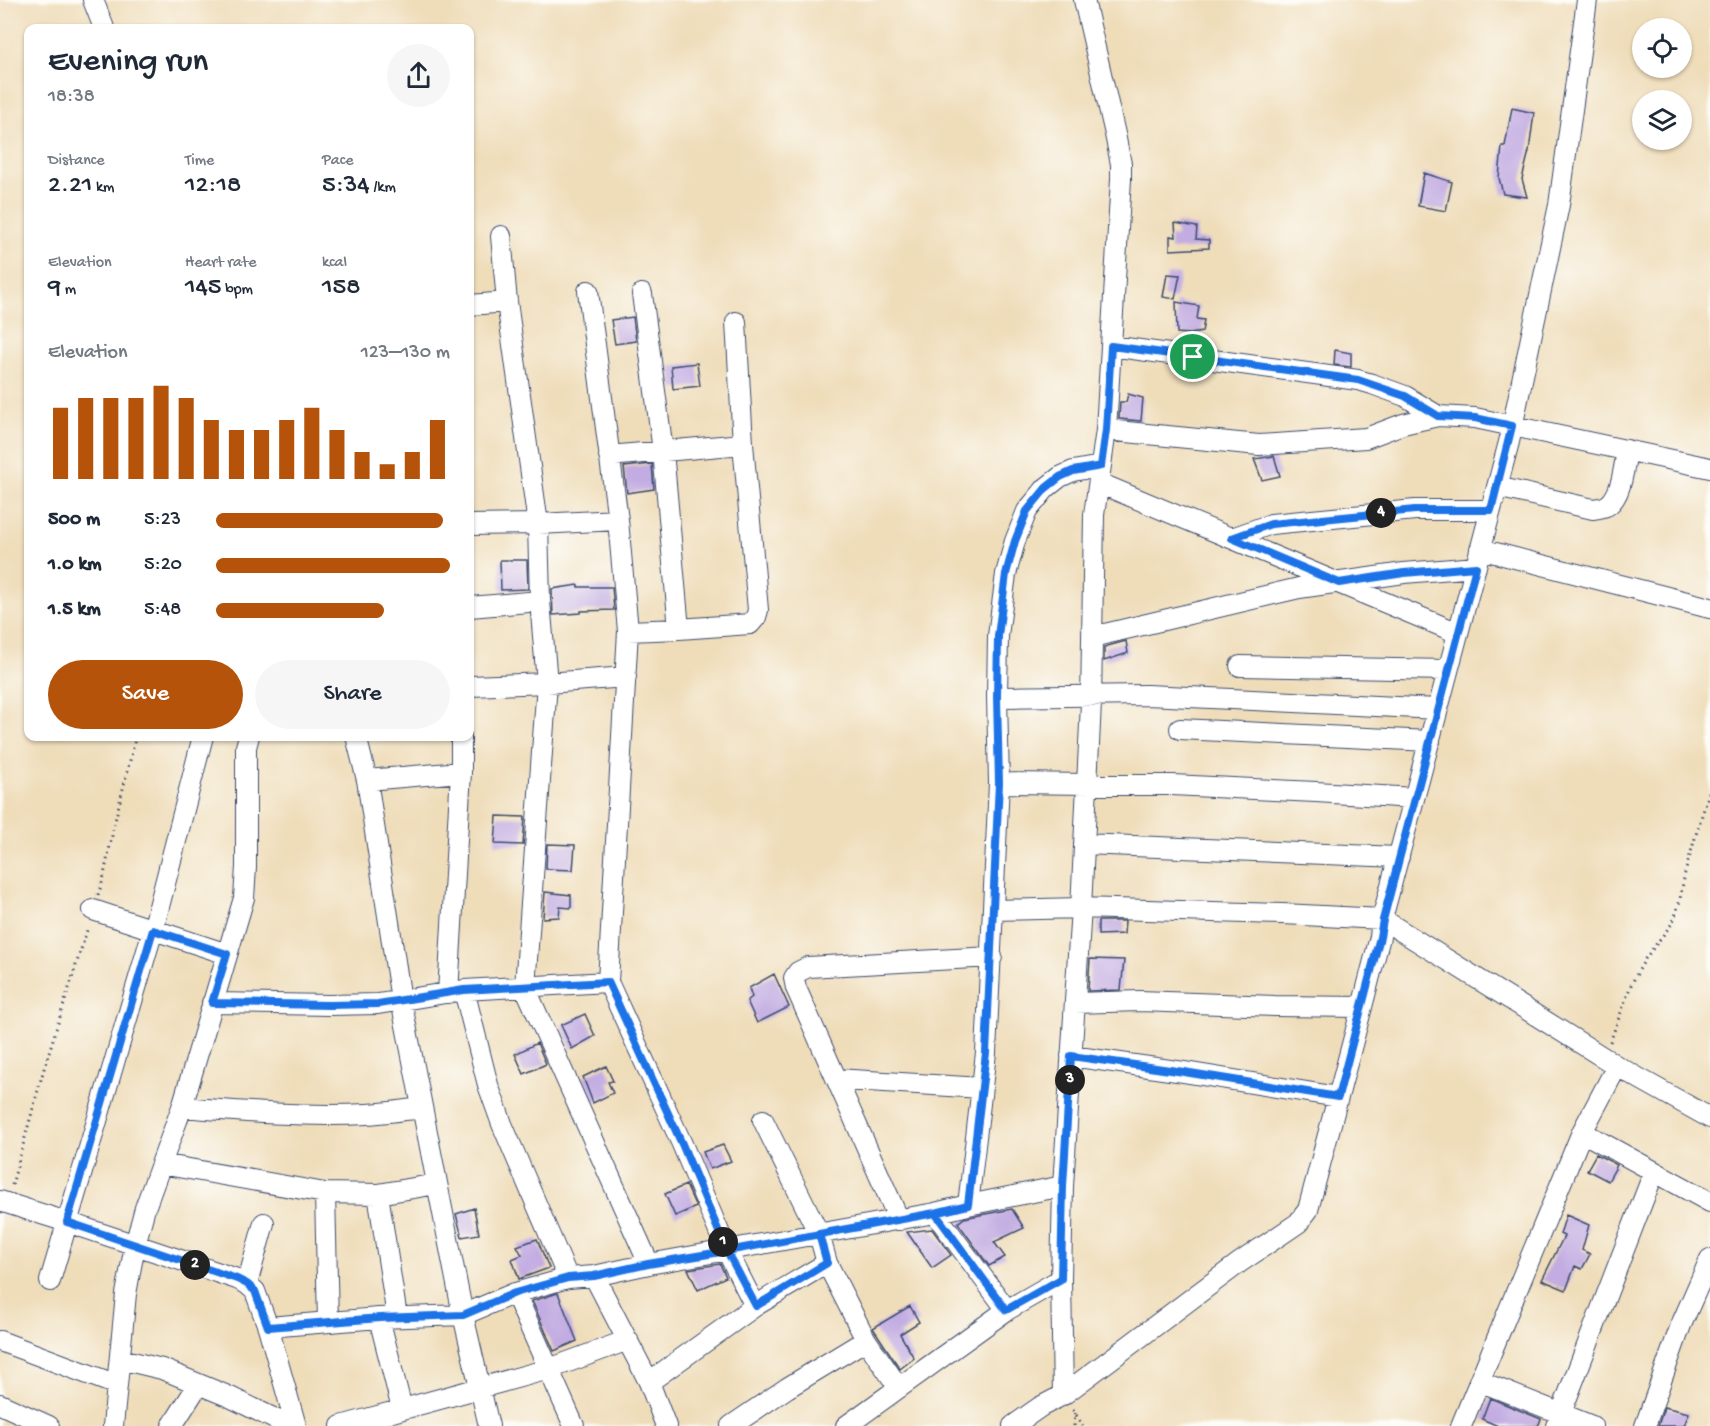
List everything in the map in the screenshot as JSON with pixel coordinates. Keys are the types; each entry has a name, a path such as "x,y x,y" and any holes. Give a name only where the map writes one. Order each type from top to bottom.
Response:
{"street":[{"path":"93,0 102,24"},
{"path":"1063,1395 1061,1279 1063,1186 1087,785 1094,515 1106,430 1120,164 1084,0"},
{"path":"1013,1426 1040,1407 1063,1395 1239,1263 1298,1223 1308,1210 1512,426 1559,205 1587,0"},
{"path":"501,236 507,302 538,524 540,601 547,683 525,987 648,1264"},
{"path":"588,291 618,520 628,631 608,982 682,1144 727,1251 756,1306"},
{"path":"642,294 663,451 679,629"},
{"path":"474,306 507,302"},
{"path":"628,631 750,624 756,617 758,610 743,444 736,322"},
{"path":"1111,346 1358,380 1405,396 1438,416"},
{"path":"1106,430 1259,445 1366,438 1403,424 1438,416 1475,418 1710,468"},
{"path":"609,456 743,444"},
{"path":"1497,486 1593,509 1603,507 1608,505 1619,490 1627,450"},
{"path":"968,1205 986,1053 992,957 999,783 998,636 1006,574 1015,541 1027,511 1046,488 1060,477 1073,471 1100,474 1232,538 1458,633"},
{"path":"1232,538 1271,524 1415,510 1491,510"},
{"path":"474,525 618,520"},
{"path":"1092,637 1299,588 1404,573 1478,558 1710,608"},
{"path":"474,607 540,601"},
{"path":"1240,666 1448,670"},
{"path":"474,686 547,683 626,676"},
{"path":"997,697 1147,695 1438,709"},
{"path":"1180,729 1430,741"},
{"path":"50,1281 153,930 202,741"},
{"path":"113,1426 126,1294 135,1245 145,1208 182,1107 244,898 248,741"},
{"path":"357,741 367,780 401,1000 463,1315 489,1426"},
{"path":"461,741 456,991 502,1124 568,1278"},
{"path":"367,780 461,772"},
{"path":"999,783 1172,785 1414,798"},
{"path":"1084,844 1399,857"},
{"path":"993,910 1081,908 1283,914 1383,920 1610,1061 1710,1118"},
{"path":"93,910 227,954"},
{"path":"899,1220 796,988 794,978 798,972 808,967 992,957"},
{"path":"212,1003 378,1004 456,991 608,982"},
{"path":"1075,1003 1140,1000 1362,1007"},
{"path":"1071,1056 1338,1097"},
{"path":"1461,1426 1610,1061"},
{"path":"836,1079 982,1088"},
{"path":"182,1107 318,1115 369,1114 423,1108"},
{"path":"763,1120 819,1234 827,1263 866,1340 899,1388"},
{"path":"1582,1132 1710,1202"},
{"path":"161,1164 326,1193 378,1194 437,1184"},
{"path":"1559,1420 1654,1172"},
{"path":"268,1327 463,1315 515,1293 568,1278 594,1276 648,1264 899,1220 1063,1186"},
{"path":"326,1193 328,1322"},
{"path":"378,1194 388,1318 402,1409"},
{"path":"3,1203 67,1222 247,1284 255,1291 268,1327 295,1425 263,1421 230,1397 162,1369 120,1359"},
{"path":"935,1213 1006,1310"},
{"path":"247,1284 264,1223"},
{"path":"1645,1426 1681,1325 1710,1259"},
{"path":"649,1382 756,1306 827,1263"},
{"path":"594,1276 649,1382 666,1426"},
{"path":"846,1426 870,1420 899,1388 1006,1310 1061,1279"},
{"path":"515,1293 574,1426"},
{"path":"341,1426 549,1369 628,1340"},
{"path":"731,1426 787,1388 866,1340"},
{"path":"0,1341 117,1385"},
{"path":"1479,1381 1559,1420 1592,1426"},
{"path":"172,1426 198,1385"},
{"path":"0,1404 49,1426"}],"path":[{"path":"3,1203 103,880 135,741"},
{"path":"1610,1061 1616,1028 1631,985 1650,952 1673,922 1710,790"},
{"path":"1074,1426 1075,1413"}],"building":[{"path":"1512,108 1534,113 1529,151 1522,179 1527,197 1503,194 1499,178 1502,146 1505,146"},
{"path":"1424,173 1452,182 1446,211 1418,206"},
{"path":"1175,223 1197,227 1196,239 1209,240 1209,248 1170,250 1170,236 1176,237"},
{"path":"1167,274 1180,275 1175,299 1163,297"},
{"path":"1176,302 1199,306 1197,319 1204,320 1202,332 1177,333"},
{"path":"633,317 636,341 615,344 611,320"},
{"path":"1335,350 1351,353 1351,367 1334,365"},
{"path":"697,363 700,386 673,389 671,366"},
{"path":"1128,394 1143,398 1141,421 1119,419 1120,402 1126,402"},
{"path":"1274,456 1280,476 1262,480 1254,459"},
{"path":"652,464 654,489 627,493 624,467"},
{"path":"500,560 527,560 528,589 501,590"},
{"path":"578,585 578,587 612,587 614,610 553,615 552,589"},
{"path":"1126,641 1128,653 1104,661 1104,647"},
{"path":"497,816 525,817 523,845 495,844"},
{"path":"547,844 575,845 573,870 546,869"},
{"path":"545,892 571,895 571,908 560,907 559,917 543,918"},
{"path":"1098,921 1125,921 1124,934 1098,935"},
{"path":"1090,959 1124,960 1121,990 1088,991"},
{"path":"774,974 789,1007 757,1023 747,1001 752,997 749,988"},
{"path":"585,1014 595,1036 572,1049 561,1025"},
{"path":"537,1043 546,1064 524,1074 515,1054"},
{"path":"606,1066 613,1081 608,1082 613,1093 593,1103 583,1077"},
{"path":"723,1145 731,1161 710,1169 703,1152"},
{"path":"1596,1154 1617,1165 1608,1181 1587,1170"},
{"path":"686,1185 696,1207 675,1216 665,1194"},
{"path":"474,1208 479,1234 462,1237 456,1214"},
{"path":"1012,1209 1024,1228 994,1242 1005,1257 989,1266 958,1223 964,1218"},
{"path":"1566,1215 1589,1225 1582,1250 1590,1254 1582,1269 1575,1266 1566,1290 1542,1280 1564,1236 1560,1234"},
{"path":"932,1229 951,1255 932,1268 907,1232"},
{"path":"537,1239 549,1268 519,1279 512,1259 522,1255 517,1246"},
{"path":"720,1264 726,1277 698,1290 688,1269"},
{"path":"558,1293 577,1341 554,1351 532,1301"},
{"path":"910,1306 919,1322 900,1334 914,1358 900,1369 873,1328"},
{"path":"1490,1398 1541,1419 1538,1426 1498,1426 1482,1419"},
{"path":"1664,1407 1689,1413 1684,1426 1658,1426"}],"route":[{"path":"1193,357 1111,346 1106,430 1101,466 1073,471 1060,477 1046,488 1027,511 1015,541 1006,574 998,636 999,783 992,957 986,1053 968,1205 727,1251 682,1144 608,982 464,990 378,1004 212,1003 227,954 153,930 67,1222 247,1284 255,1291 268,1327 380,1318 463,1315 515,1293 568,1278 594,1276 648,1264 727,1251 756,1306 827,1263 819,1234 935,1213 1006,1310 1061,1279 1063,1186 1071,1056 1338,1097 1476,567 1404,573 1339,583 1232,538 1271,524 1415,510 1491,510 1512,426 1475,418 1438,416 1405,396 1358,380 1193,357"}]}
